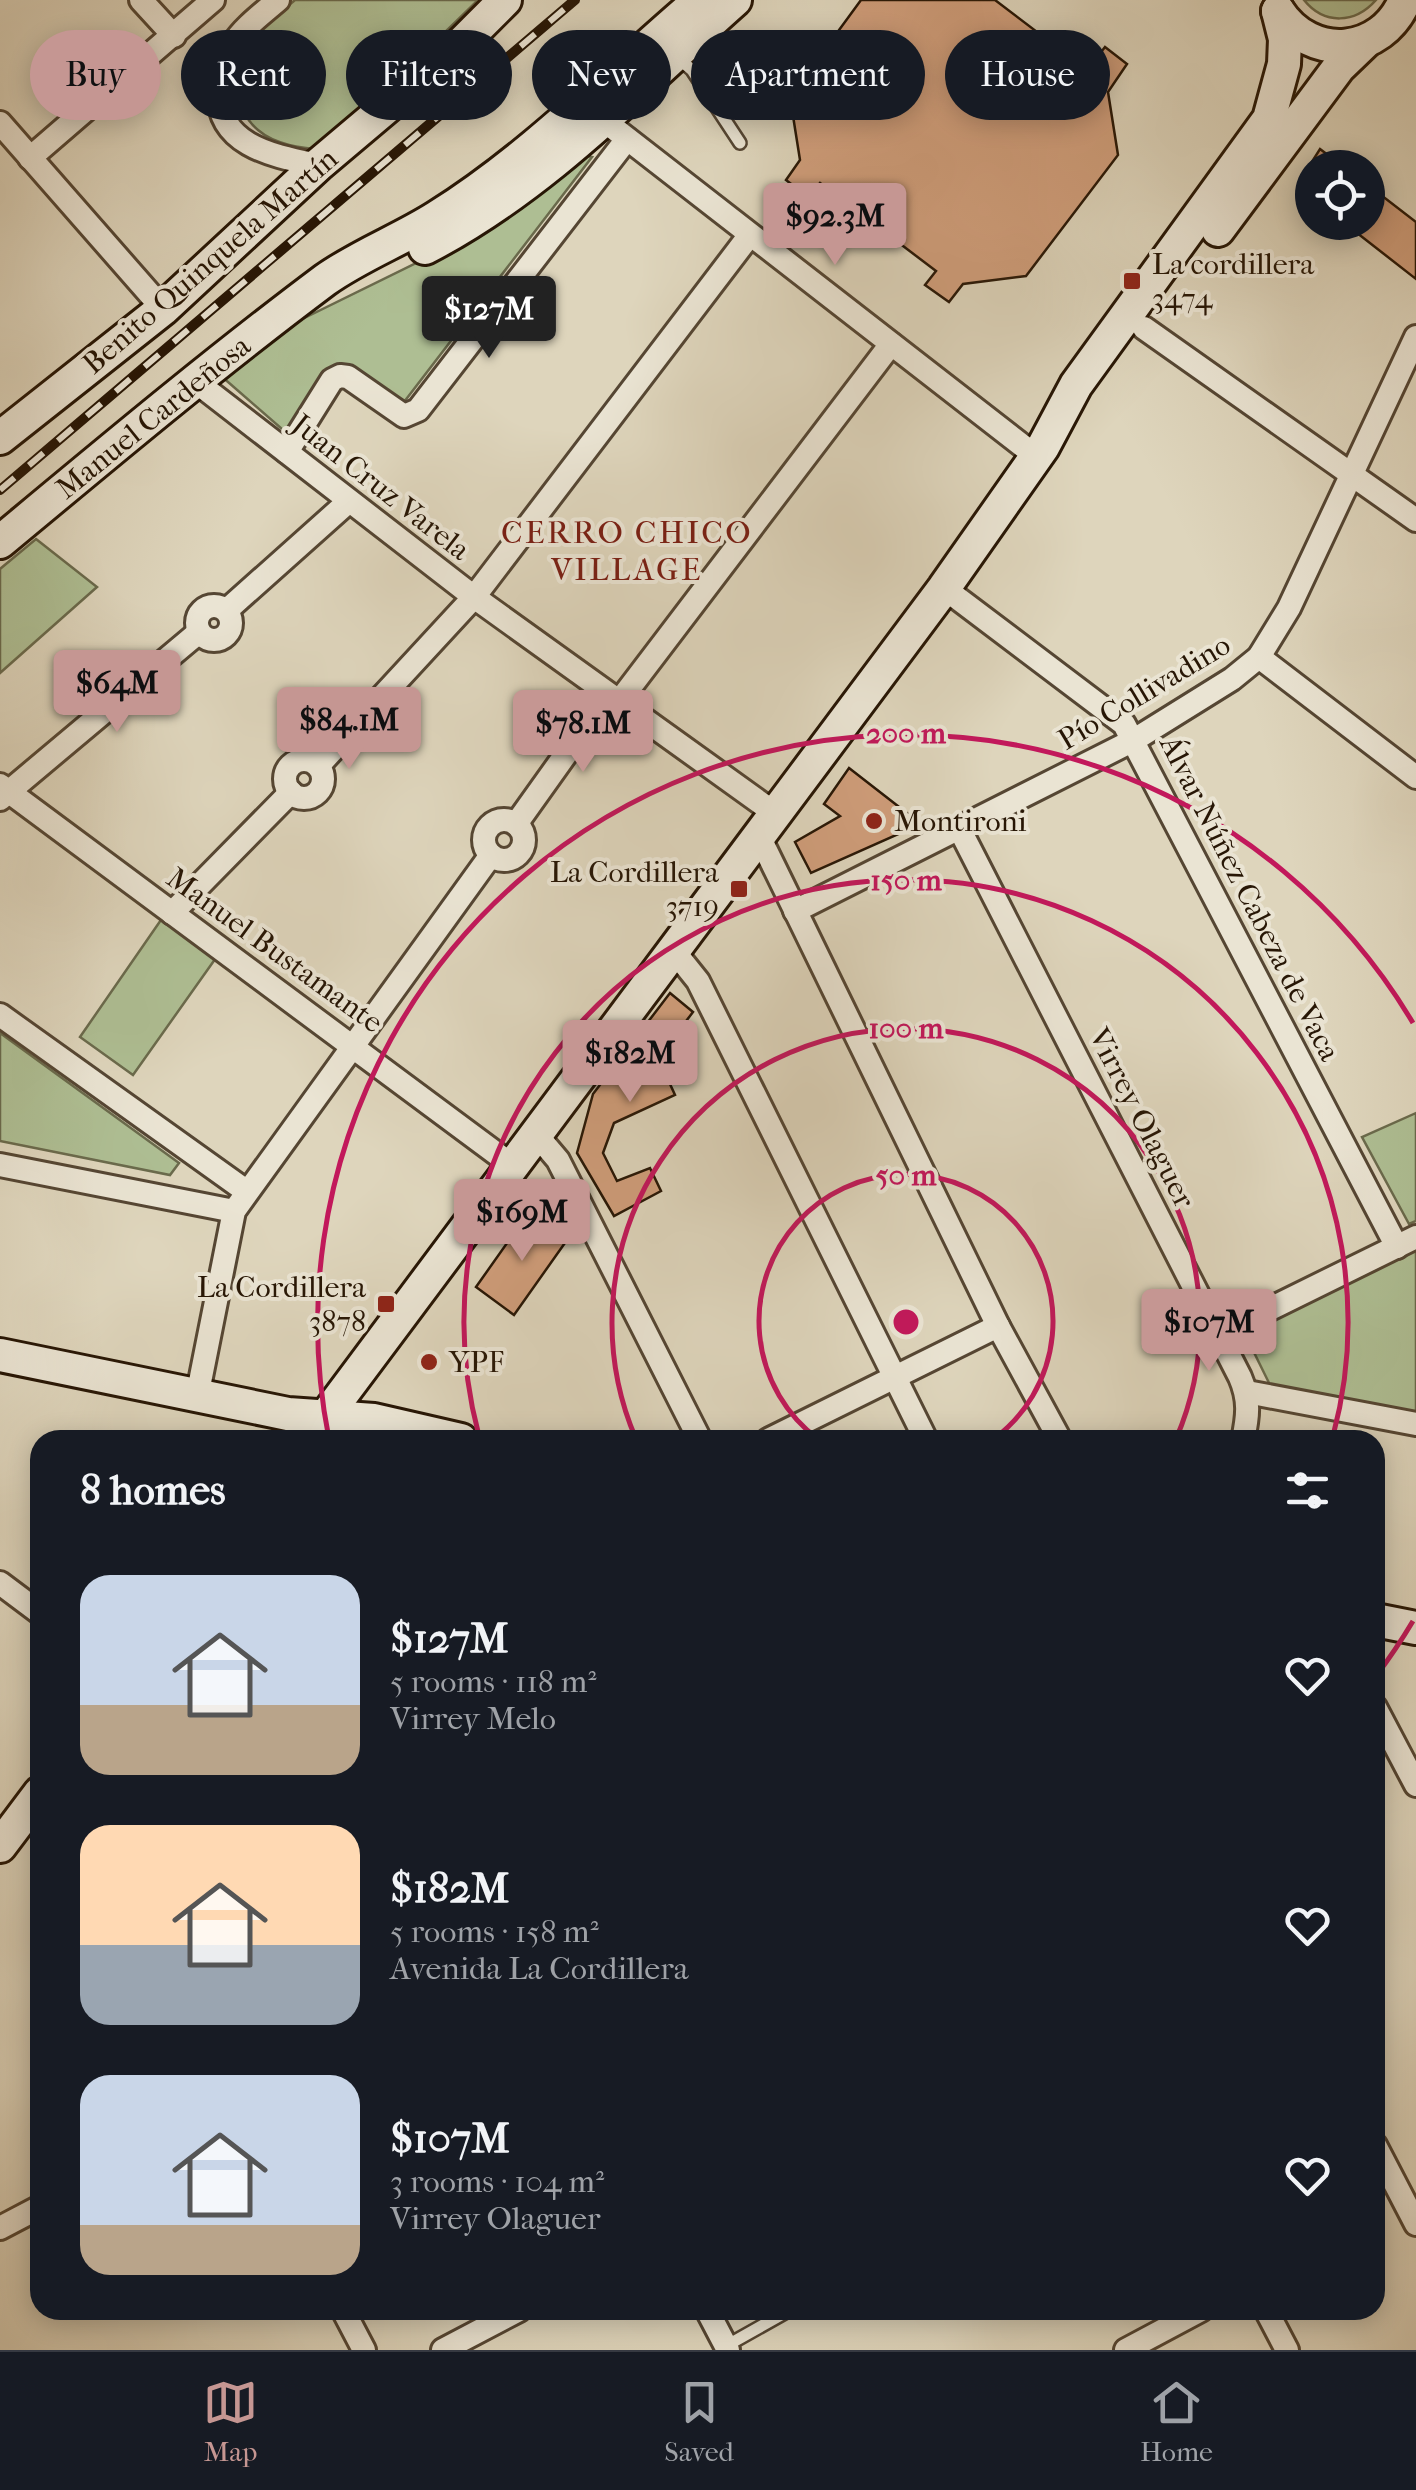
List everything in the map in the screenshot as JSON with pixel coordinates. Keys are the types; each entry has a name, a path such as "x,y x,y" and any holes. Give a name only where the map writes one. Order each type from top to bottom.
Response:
{"main road":[{"name":"Benito Quinquela Martín","path":"4,425 163,310 318,165 459,46 506,0"},
{"name":"Manuel Cardeñosa","path":"0,542 195,381 347,265 436,218 470,194 597,93 700,0"},
{"name":"Manuel Cardeñosa","path":"260,330 328,289 412,255 463,227 615,129 674,54 735,0"},
{"path":"1040,452 1072,419 1144,328 1339,67 1394,20 1405,0"},
{"path":"1275,3 1296,32 1312,41 1338,47 1416,26"},
{"path":"317,1428 944,588 1040,452 1076,385 1214,200 1269,118 1284,64 1285,40 1275,3"},
{"path":"0,1355 288,1414 317,1428 374,1420 418,1430"},
{"path":"1385,1622 1416,1628"},
{"path":"6,1827 30,1804"}],"street":[{"path":"141,0 174,36"},
{"path":"30,158 213,0"},
{"path":"278,0 230,46 221,68 220,104 224,121 236,137 254,148 276,157 318,165"},
{"path":"0,123 163,310"},
{"path":"286,452 332,380 340,376 348,377 404,416 418,410 615,129 890,344 1040,452"},
{"path":"172,913 291,792 309,797 320,790 323,777 318,766 474,597 749,236"},
{"path":"1144,328 1416,520"},
{"name":"Pío Collivadino","path":"794,911 1134,740 1232,679 1259,657 1289,608 1416,338"},
{"path":"197,1397 240,1201 492,855 484,839 488,828 498,821 516,824 890,344"},
{"name":"Juan Cruz Varela","path":"195,381 348,502 613,699 767,825 794,911 998,1326 1055,1430"},
{"path":"3,792 200,632 198,616 206,607 216,605 226,610 348,502"},
{"name":"Álvar Núñez Cabeza de Vaca","path":"944,588 1114,715 1134,740 1406,1242"},
{"path":"1259,657 1416,777"},
{"name":"Manuel Bustamante","path":"3,792 354,1045 513,1166"},
{"name":"Virrey Olaguer","path":"959,828 1247,1392"},
{"path":"674,951 698,981 921,1430"},
{"path":"0,1015 240,1201"},
{"path":"536,1134 558,1160 695,1430"},
{"path":"0,1165 240,1201"},
{"path":"1218,1334 1406,1242"},
{"path":"789,1430 998,1326"},
{"path":"1245,1430 1247,1392 1416,1424"},
{"path":"0,1583 30,1605"},
{"path":"1385,1727 1416,1785"},
{"path":"1385,2164 1416,2224"},
{"path":"0,2228 30,2212"},
{"path":"348,2320 364,2350"},
{"path":"443,2350 500,2320"},
{"path":"712,2320 727,2348"},
{"path":"1126,2350 1182,2320"},
{"path":"1271,2320 1287,2350"}],"lane":[{"path":"674,54 692,70 740,143"},
{"path":"727,2348 773,2320"}],"green space":[{"path":"295,0 478,0 447,30 346,30 346,120 355,120 324,150 272,139 249,120 326,120 326,30 260,30"},
{"path":"1304,0 1376,0 1359,14 1340,18 1321,14"},
{"path":"583,155 592,157 404,402 348,365 334,367 290,436 220,375 282,329 465,239"},
{"path":"36,539 97,587 0,673 0,569"},
{"path":"163,917 218,955 133,1075 80,1037"},
{"path":"0,1033 179,1163 170,1175 0,1141"},
{"path":"1416,1113 1416,1221 1409,1224 1362,1137"},
{"path":"1416,1243 1416,1417 1272,1389 1243,1330"}],"building":[{"path":"861,0 995,0 1034,30 945,30 945,120 1110,120 1110,105 1118,155 1026,276 963,284 949,302 925,285 936,271 820,183 808,197 786,180 800,160 794,120 925,120 925,30 839,30"},
{"path":"1110,51 1127,64 1110,89"},
{"path":"1385,198 1416,222 1416,279 1366,240 1385,240"},
{"name":"Montironi","path":"849,768 921,824 811,873 795,842 840,816 824,804"},
{"path":"670,993 693,1012 658,1058 675,1095 614,1123 603,1153 617,1181 650,1168 661,1191 614,1216 577,1153 593,1094"},
{"path":"529,1212 567,1240 514,1315 476,1287"}],"railway":[{"path":"0,490 575,0"}],"place":[{"name":"La cordillera 3474","path":"1132,281"},
{"name":"Montironi","path":"874,821"},
{"name":"La Cordillera 3719","path":"739,889"},
{"name":"La Cordillera 3878","path":"386,1304"},
{"name":"YPF","path":"429,1362"}],"district":[{"name":"CERRO CHICO VILLAGE","path":"627,550"}]}
